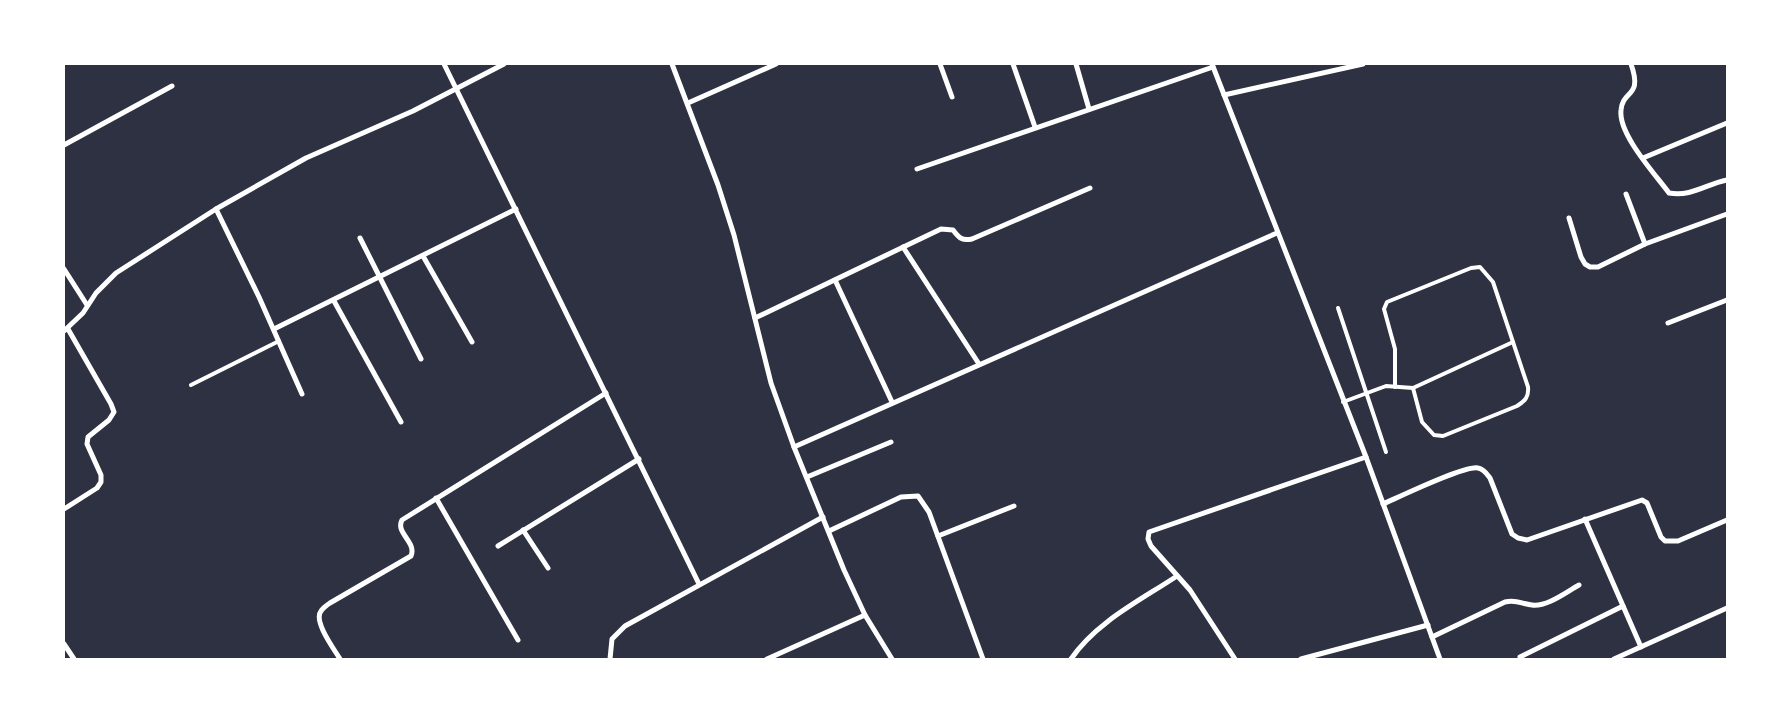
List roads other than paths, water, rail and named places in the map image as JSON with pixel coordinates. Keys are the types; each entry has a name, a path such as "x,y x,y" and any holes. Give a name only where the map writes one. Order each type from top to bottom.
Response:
{"street":[{"path":"444,64 699,584"},
{"path":"64,509 97,488 101,482 101,475 87,444 88,437 109,420 114,412 66,330 116,273 216,209 298,162 456,90 504,64"},
{"path":"672,64 688,103 731,227 771,383 794,447 844,570 865,615 892,659"},
{"path":"688,103 776,64"},
{"path":"940,64 952,97"},
{"path":"1013,64 1035,127"},
{"path":"1076,64 1089,109"},
{"path":"1224,95 1363,64"},
{"path":"1631,64 1635,76 1634,89 1621,108 1621,119 1625,132 1669,193 1682,195 1692,193 1727,180"},
{"path":"917,169 1212,65 1366,457 1440,659"},
{"path":"64,145 172,86"},
{"path":"1643,158 1727,123"},
{"path":"755,318 941,229 948,228 953,230 960,238 972,239 1090,188"},
{"path":"1626,194 1645,244"},
{"path":"216,209 274,329 302,394"},
{"path":"274,329 334,301 516,209"},
{"path":"1569,218 1585,264 1590,267 1598,267 1645,244 1727,214"},
{"path":"794,447 1277,233"},
{"path":"360,238 422,359"},
{"path":"903,248 979,364"},
{"path":"424,256 472,342"},
{"path":"64,270 87,305"},
{"path":"835,280 892,402"},
{"path":"1668,323 1727,300"},
{"path":"334,301 400,422"},
{"path":"340,659 320,626 318,616 330,603 411,556 412,547 400,523 406,517 606,392"},
{"path":"807,477 891,442"},
{"path":"1235,659 1190,590 1151,546 1148,539 1149,532 1366,457"},
{"path":"498,546 639,459"},
{"path":"1383,504 1462,471 1478,468 1484,471 1490,478 1512,534 1518,538 1532,539 1642,500 1647,503 1661,537 1671,542 1727,520"},
{"path":"829,531 901,497 918,496 925,503 938,536 982,659"},
{"path":"436,498 518,640"},
{"path":"938,536 1014,506"},
{"path":"610,659 612,639 625,626 823,517"},
{"path":"1585,519 1641,646"},
{"path":"523,530 548,568"},
{"path":"1071,659 1084,641 1097,630 1177,576"},
{"path":"1432,637 1505,602 1518,600 1533,605 1541,604 1579,585"},
{"path":"1520,657 1623,606"},
{"path":"1614,659 1727,608"},
{"path":"767,659 865,615"},
{"path":"1301,659 1428,625"},
{"path":"64,644 74,659"}],"lane":[{"path":"1395,387 1395,349 1384,309 1387,302 1471,268 1480,268 1493,282 1529,394 1524,401 1493,417 1443,436 1434,435 1422,422 1413,388"},
{"path":"1338,308 1386,452"},
{"path":"191,385 279,341"},
{"path":"1344,402 1386,386 1413,388 1513,342"}]}
